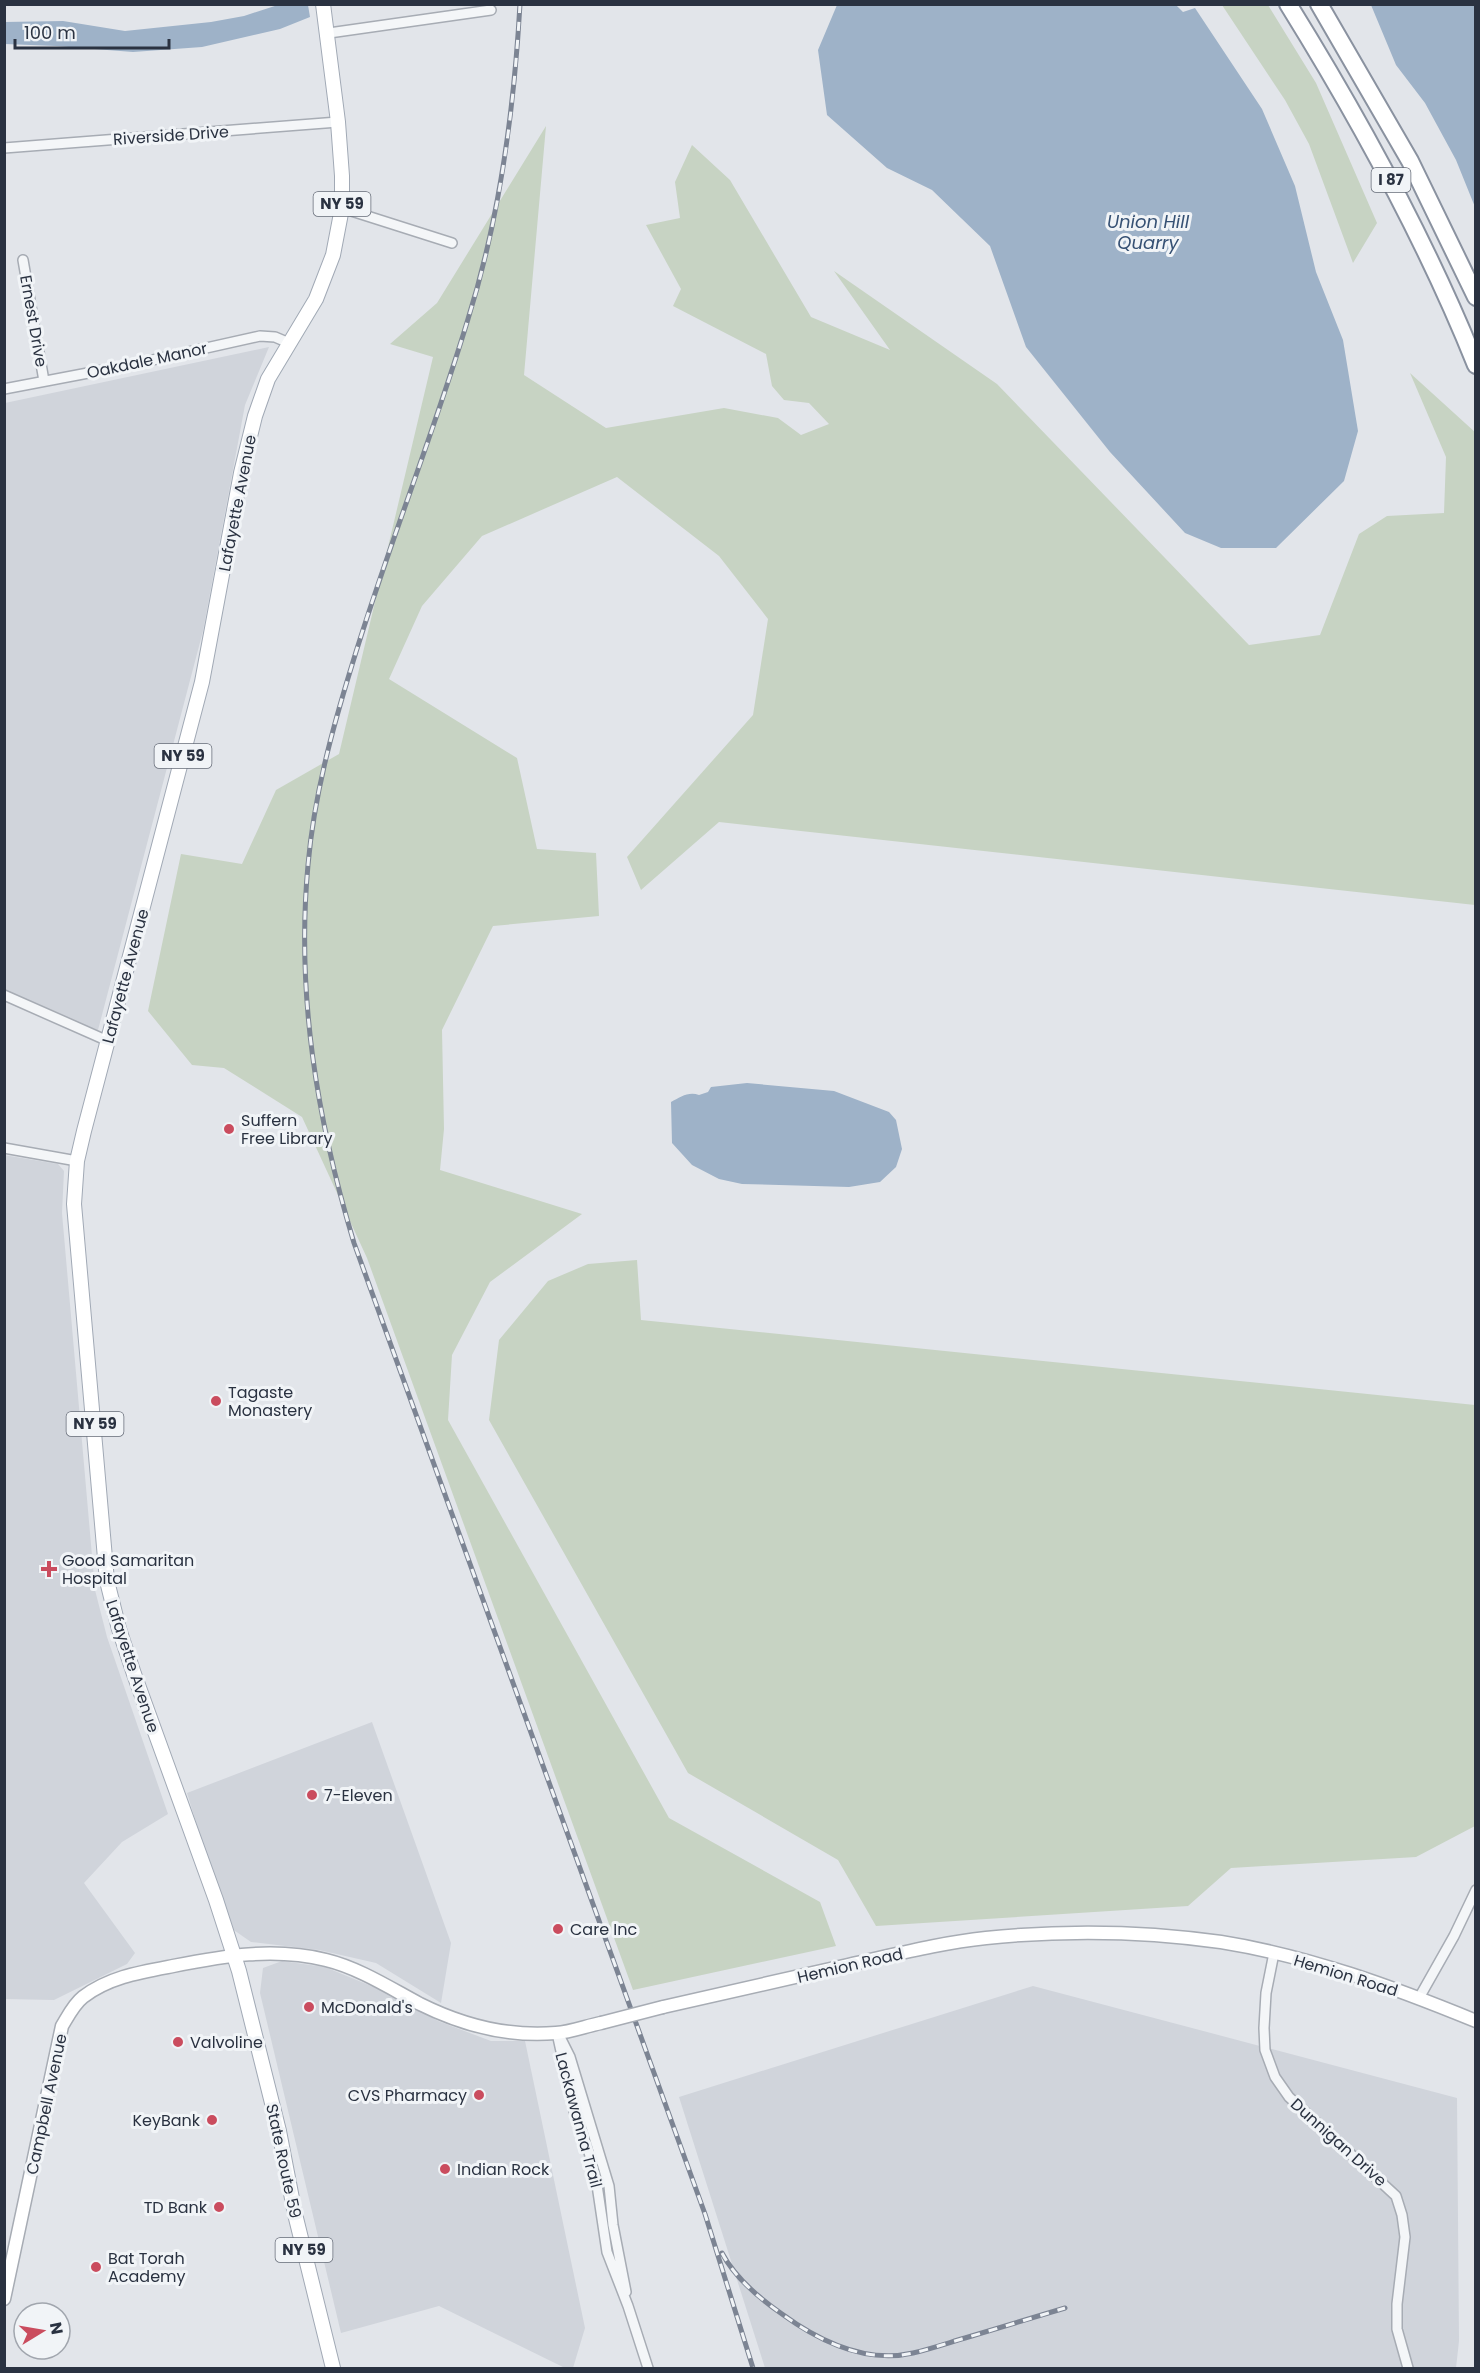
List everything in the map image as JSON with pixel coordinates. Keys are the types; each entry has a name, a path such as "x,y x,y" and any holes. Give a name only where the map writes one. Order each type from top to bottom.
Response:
{"highway":[{"name":"I 87","path":"1288,4 1387,173 1436,272 1476,365"},
{"name":"I 87","path":"1319,4 1383,110 1476,297"}],"main road":[{"name":"Lafayette Avenue","path":"232,1954 216,1900 119,1629 107,1581 74,1204 77,1161 202,682 241,473 255,416 268,379 316,299 333,255 342,208 338,122 323,4"},
{"name":"State Route 59","path":"232,1954 244,1992 279,2131 295,2214 333,2368"}],"street":[{"path":"328,33 491,10"},
{"name":"Riverside Drive","path":"4,148 338,122"},
{"path":"342,208 452,243"},
{"name":"Ernest Drive","path":"23,260 45,381"},
{"name":"Oakdale Manor","path":"4,389 260,336 275,337 289,343"},
{"path":"4,995 108,1041"},
{"path":"4,1148 77,1161"},
{"path":"1419,1998 1454,1936 1476,1890"},
{"name":"Hemion Road","path":"232,1954 281,1953 328,1960 355,1970 439,2013 471,2025 497,2031 528,2034 557,2033 930,1947 1035,1934 1114,1933 1221,1942 1274,1953 1332,1968 1419,1998 1476,2021"},
{"name":"Dunnigan Drive","path":"1274,1953 1266,1993 1264,2028 1265,2050 1275,2077 1289,2097 1396,2196 1405,2237 1397,2304 1397,2329 1408,2368"},
{"name":"Campbell Avenue","path":"4,2299 62,2026 70,2013 81,1998 101,1986 132,1974 232,1954"},
{"name":"Lackawanna Trail","path":"557,2033 574,2115 589,2152 597,2185 607,2252 628,2306 638,2343 648,2368"},
{"name":"Lackawanna Trail","path":"638,2343 639,2368"}],"shaded area":[{"path":"269,347 245,405 203,631 98,1030 5,996 5,403"},
{"name":"Good Samaritan Hospital","path":"4,1155 58,1164 64,1171 62,1213 95,1590 107,1637 168,1814 122,1842 84,1883 135,1953 127,1964 54,2000 5,1999"},
{"path":"372,1722 451,1943 441,2003 376,1963 319,1950 251,1942 228,1926 187,1793"},
{"name":"Indian Rock","path":"282,1961 325,1967 381,1990 438,2021 491,2041 525,2041 585,2328 573,2368 565,2368 439,2306 341,2333 260,1993 263,1968"},
{"path":"1033,1986 1457,2098 1459,2341 1456,2368 765,2368 679,2097"}],"green space":[{"path":"1222,5 1268,5 1316,83 1377,223 1353,263 1309,144 1285,100"},
{"path":"546,126 524,375 606,428 724,408 778,418 801,435 829,424 809,403 784,400 772,386 766,354 673,306 681,289 646,225 680,218 675,182 692,145 730,180 811,317 890,350 834,271 997,384 1249,645 1320,635 1359,534 1387,516 1444,513 1446,457 1410,373 1476,433 1475,905 719,822 641,890 627,857 753,715 768,619 719,556 617,477 482,536 422,606 389,679 517,758 537,849 596,853 599,916 493,926 442,1030 444,1129 440,1170 582,1214 490,1282 452,1355 448,1420 669,1818 820,1902 836,1946 633,1990 367,1258 302,1117 224,1068 192,1065 148,1011 181,854 242,864 276,790 339,754 433,357 390,344 437,303"},
{"path":"637,1260 641,1320 1475,1405 1475,1826 1416,1857 1231,1868 1188,1906 876,1926 838,1860 688,1773 489,1420 499,1340 548,1281 588,1264"}],"water":[{"path":"281,4 308,5 310,17 280,29 202,47 133,52 5,44 5,22 63,21 125,31 211,22 244,16"},
{"name":"Union Hill Quarry","path":"837,5 1176,5 1183,12 1195,8 1262,109 1295,186 1316,272 1343,340 1358,431 1344,481 1276,548 1221,548 1185,533 1110,452 1026,347 990,246 932,190 887,168 827,115 818,50"},
{"path":"1371,5 1475,5 1475,207 1456,160 1425,103 1396,65"},
{"path":"747,1083 834,1091 889,1112 896,1120 902,1149 896,1167 880,1182 849,1187 742,1184 719,1179 692,1165 672,1143 671,1102 688,1094 699,1095 708,1092 711,1087"}],"railway":[{"path":"520,4 514,84 504,163 489,242 454,363 366,622 338,714 319,789 308,865 305,913 308,1009 320,1103 354,1243 705,2214 753,2368"},
{"path":"722,2253 741,2279 773,2308 811,2333 860,2353 895,2356 913,2353 1065,2308"}],"place":[{"name":"Suffern Free Library","path":"229,1129"},
{"name":"Tagaste Monastery","path":"216,1401"},
{"name":"Good Samaritan Hospital","path":"49,1569"},
{"name":"7-Eleven","path":"312,1795"},
{"name":"Care Inc","path":"558,1929"},
{"name":"McDonald's","path":"309,2007"},
{"name":"Valvoline","path":"178,2042"},
{"name":"CVS Pharmacy","path":"479,2095"},
{"name":"KeyBank","path":"212,2120"},
{"name":"Indian Rock","path":"445,2169"},
{"name":"TD Bank","path":"219,2207"},
{"name":"Bat Torah Academy","path":"96,2267"}]}
